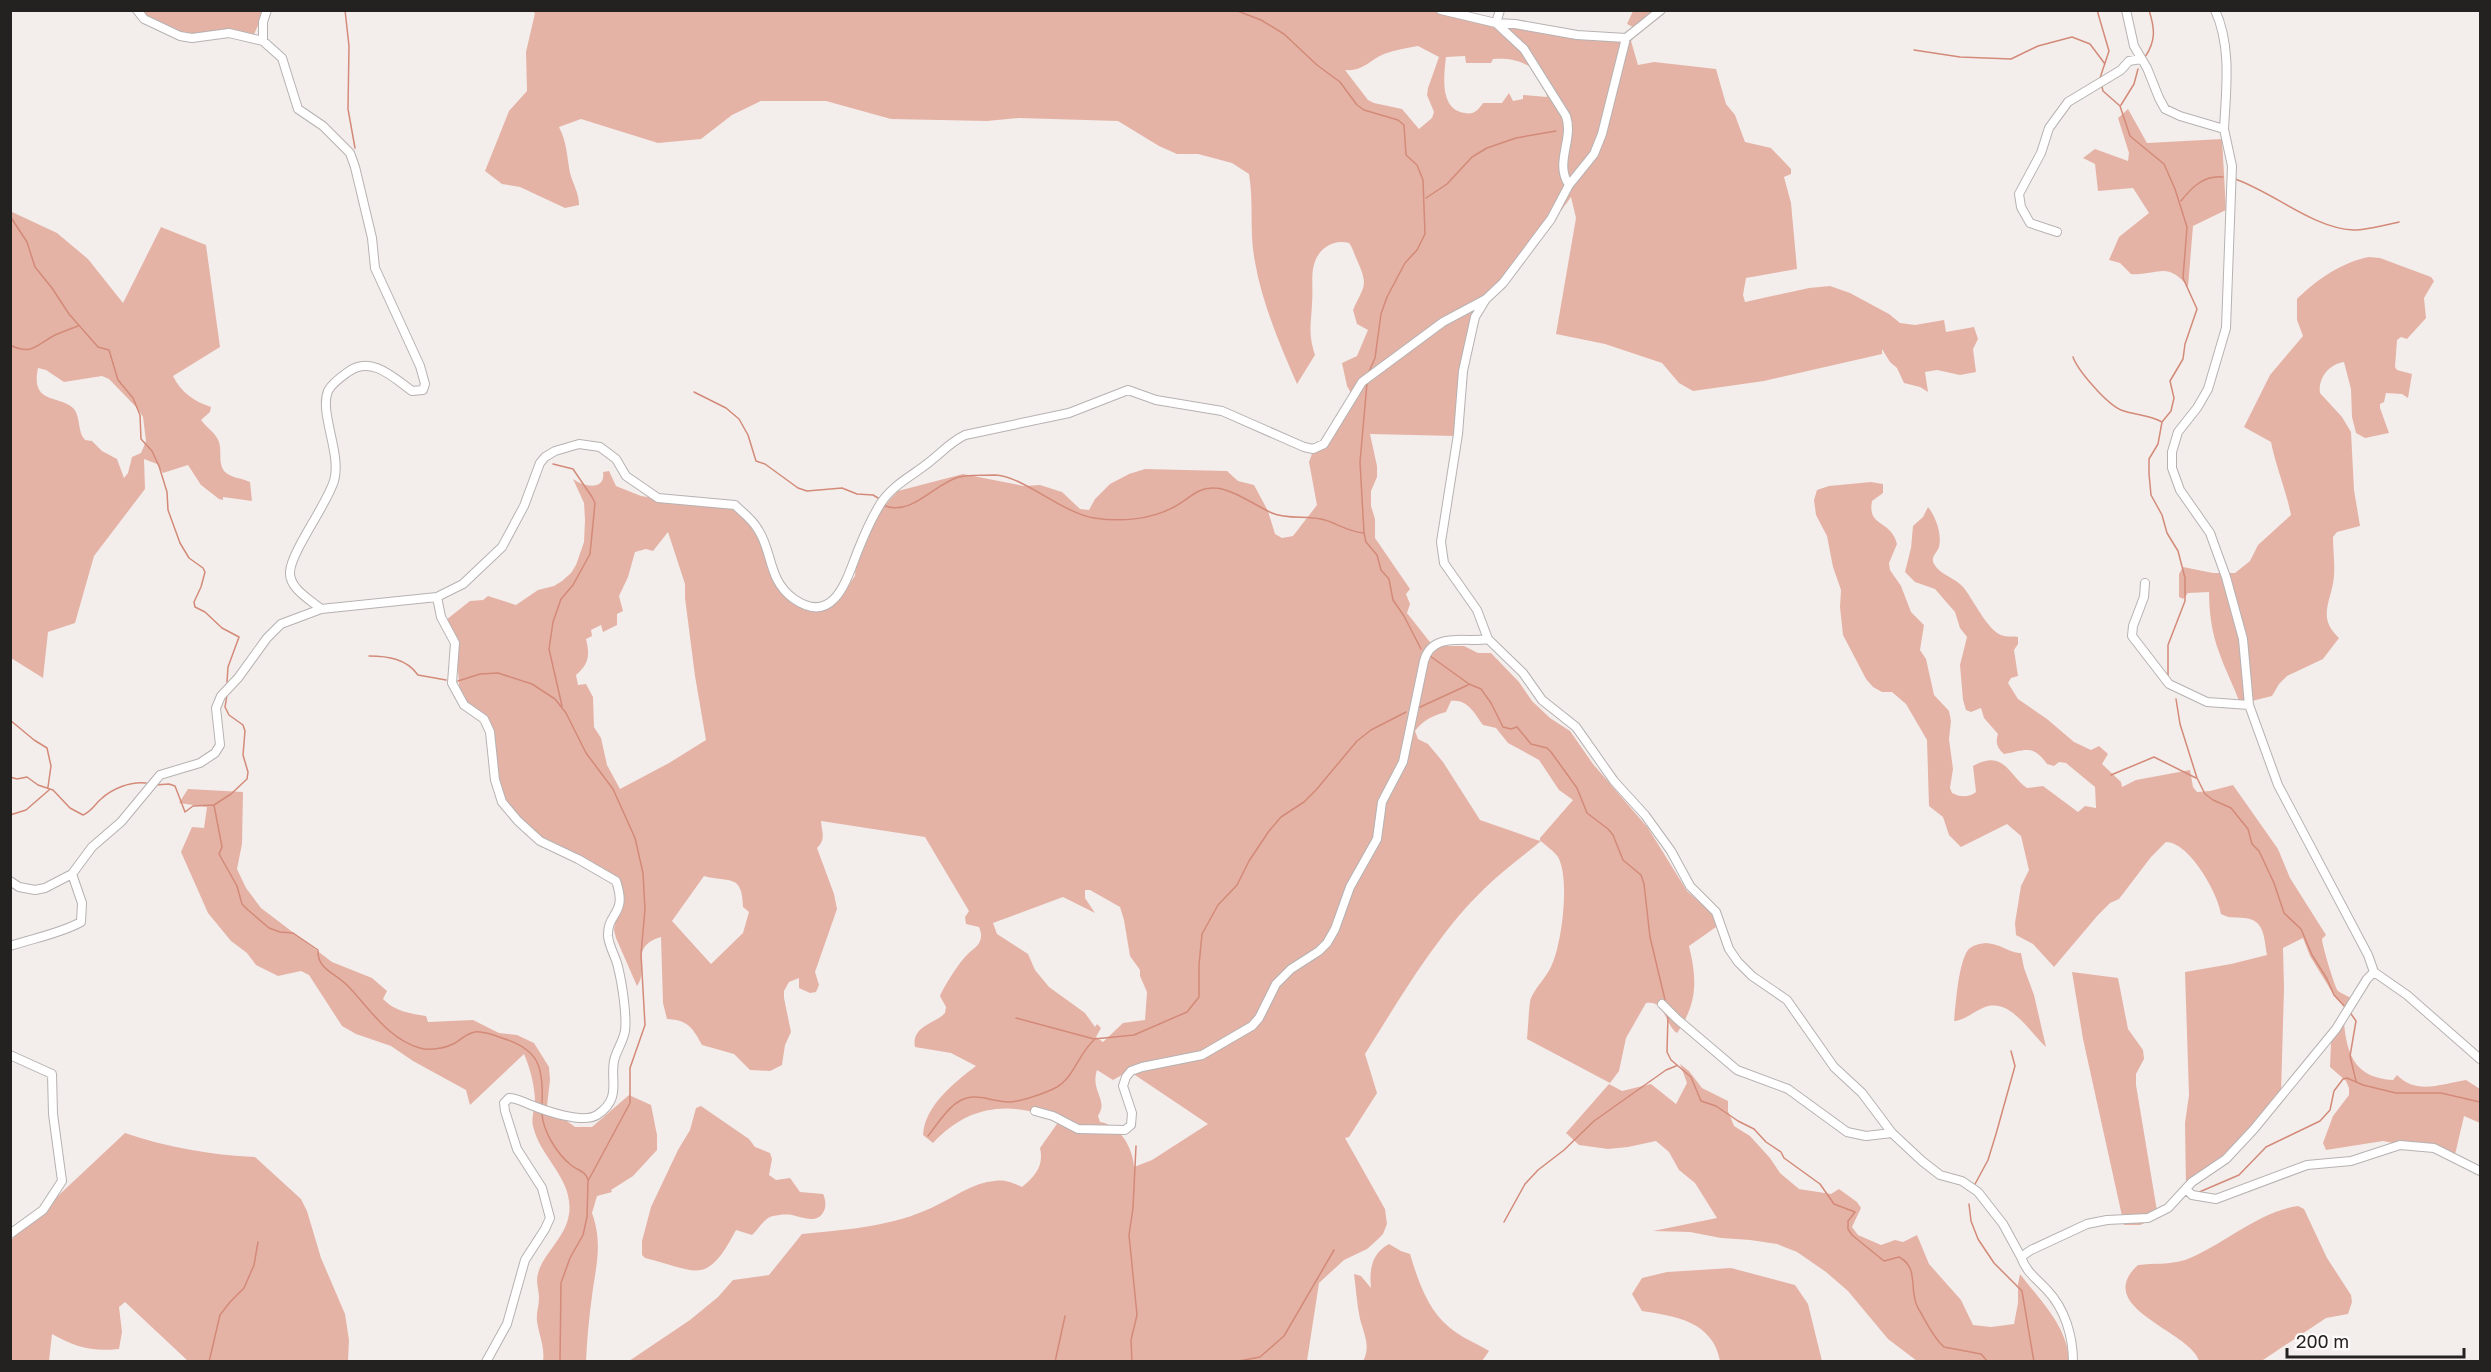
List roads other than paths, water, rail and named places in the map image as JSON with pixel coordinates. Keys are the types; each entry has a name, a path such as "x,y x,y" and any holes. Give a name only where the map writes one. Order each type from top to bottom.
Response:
{"street":[{"path":"137,10 144,19 180,36 192,38 229,33 263,40 282,58 298,109 323,126 350,153 372,238 375,268 403,326 425,384 423,390 412,391 383,370 362,366 351,370 328,390 326,402 337,472 330,495 293,560 290,572 293,585 321,609"},
{"path":"263,40 263,22 267,10"},
{"path":"1441,10 1496,23 1626,38"},
{"path":"1496,23 1500,10"},
{"path":"1661,10 1626,38 1602,134 1594,154 1569,185 1551,219 1514,270 1486,299 1475,317 1463,371 1458,434 1441,550 1448,570 1477,610 1488,639 1522,673 1542,700 1576,727 1614,781 1645,815 1671,851 1690,886 1716,912 1730,949 1738,962 1752,976 1787,1000 1834,1067 1862,1093 1892,1132 1931,1169 1968,1184 1978,1192 2003,1224 2027,1270 2048,1291 2061,1309 2070,1333 2073,1362"},
{"path":"2126,10 2132,40 2165,109 2180,116 2224,129"},
{"path":"2215,10 2225,44 2224,129 2232,166 2226,328 2208,389 2197,408 2178,432 2172,459 2177,483 2210,533 2226,576 2243,639 2248,705 2278,785 2368,955 2374,972 2407,995 2481,1059"},
{"path":"1496,23 1524,49 1566,116 1569,125 1568,140 1562,166 1569,185"},
{"path":"2057,232 2030,223 2024,215 2019,199 2022,188 2041,153 2046,134 2070,99 2121,70 2128,61 2141,59"},
{"path":"10,881 19,887 35,890 45,888 72,874 92,847 120,822 160,775 200,763 215,753 220,745 216,708 221,696 281,624 321,609 437,597 463,584 502,547 524,506 534,476 545,457 555,451 585,443 607,452 616,459 626,476 658,498 735,505 758,528 773,571 783,588 794,599 804,604 818,606 829,603 841,593 858,550 882,502 910,474 932,460 950,442 965,435 1069,413 1128,390 1156,400 1212,407 1304,447 1317,448 1324,444 1331,434 1362,382 1443,322 1486,299"},
{"path":"2145,582 2144,597 2133,626 2132,636 2164,680 2207,702 2248,705"},
{"path":"437,597 441,617 455,643 452,683 464,705 484,719 490,732 495,780 502,802 540,842 578,859 616,881 621,903 618,913 610,923 608,938 618,968 625,1030 613,1062 615,1086 611,1098 598,1114 586,1119 532,1106 515,1098 509,1098 504,1103 517,1149 542,1188 550,1218 545,1230 525,1260 507,1324 486,1362"},
{"path":"1035,1111 1053,1116 1078,1129 1125,1130 1131,1125 1132,1113 1123,1086 1131,1071 1202,1055 1252,1026 1259,1018 1276,984 1291,969 1318,951 1335,929 1350,888 1377,839 1382,802 1403,762 1422,670 1429,648 1438,642 1449,640 1488,639"},
{"path":"10,946 41,935 65,931 81,922 82,903 72,874"},
{"path":"2021,1257 2040,1245 2087,1224 2107,1220 2135,1221 2157,1215 2168,1208 2186,1189 2226,1159 2254,1129 2349,1011 2363,985 2374,972"},
{"path":"1662,1004 1737,1070 1788,1089 1847,1132 1866,1136 1892,1132"},
{"path":"10,1055 52,1074 53,1114 62,1181 43,1210 10,1234"},
{"path":"2186,1189 2192,1195 2216,1198 2307,1165 2350,1161 2400,1145 2434,1148 2481,1171"}],"waterway":[{"path":"345,10 349,46 348,109 355,148"},
{"path":"1235,10 1261,20 1284,34 1317,65 1340,82 1357,105 1364,110 1398,120 1404,125 1406,155 1417,165 1423,180 1425,234 1417,250 1405,263 1387,297 1381,314 1375,358 1368,374"},
{"path":"2097,10 2109,51 2100,78"},
{"path":"2145,57 2151,46 2153,35 2149,10"},
{"path":"1914,50 1960,57 2011,59 2038,46 2072,37 2090,44 2105,64"},
{"path":"2121,105 2134,84 2138,69"},
{"path":"2102,87 2103,91 2120,106 2130,136 2164,164 2175,189 2187,227 2183,278 2197,309 2185,344 2183,359 2170,381 2174,398 2171,411 2162,422 2158,444 2149,459 2151,495 2162,515 2167,533 2178,551 2185,578 2185,601 2168,645 2168,675"},
{"path":"1426,198 1447,184 1472,157 1487,148 1516,138 1556,131"},
{"path":"2181,201 2204,180 2223,177"},
{"path":"2235,179 2308,216 2338,228 2359,230 2399,222"},
{"path":"10,216 27,242 35,267 69,314 98,347 109,350 118,380 133,398 140,415 141,439 152,451 159,466 167,492 168,510 180,543 189,558 205,572 194,602 195,607 205,612 222,628 239,637 228,667 227,682"},
{"path":"10,345 24,349 34,348 55,335 78,326"},
{"path":"2073,357 2094,386 2115,407 2162,422"},
{"path":"1367,383 1360,462 1364,533 1366,542 1377,555 1381,570 1389,579 1393,600 1421,649"},
{"path":"694,392 726,408 739,419 748,435 756,461 765,464 798,488 807,491 842,488 878,498"},
{"path":"553,464 573,469 595,503 590,554 573,585 561,599 553,622 549,649 562,706"},
{"path":"885,506 905,507 959,477 995,475 1018,481 1069,509 1094,518 1124,520 1155,515 1174,507 1198,492 1214,488 1236,494 1278,515 1318,519 1364,533"},
{"path":"369,656 403,662 418,675 446,680"},
{"path":"1430,656 1469,684 1481,689 1503,727 1511,729 1517,727 1531,744 1547,748 1551,752 1577,788 1587,813 1608,829 1613,835 1623,860 1641,875 1650,937 1666,1004"},
{"path":"458,681 480,674 498,673 532,684 555,699 566,713 586,753 613,789 635,838 643,873 645,909 641,954 645,1025 630,1068 630,1103 588,1181 587,1217 583,1235 570,1258 561,1283 560,1362"},
{"path":"1418,708 1468,685"},
{"path":"155,785 175,786 185,812 193,806 214,805 231,794 247,779 248,772 243,755 245,731 243,725 229,715 225,707 227,695"},
{"path":"2176,699 2180,724 2197,778 2205,794 2231,808 2248,829 2252,844 2259,851 2274,883 2284,913 2301,929 2334,995 2346,1008"},
{"path":"1016,1018 1094,1039 1134,1035 1187,1012 1199,997 1202,934 1218,905 1237,885 1249,861 1269,831 1281,817 1304,802 1316,790 1357,741 1371,730 1406,712"},
{"path":"10,720 47,748 51,766 48,787"},
{"path":"2111,775 2154,757 2196,778"},
{"path":"10,777 17,779 27,777 38,785 53,790 70,808 83,815 105,795 116,789 134,783 146,783"},
{"path":"10,815 26,810 49,790"},
{"path":"214,805 222,847 219,854 237,886 242,904 248,910 269,928 293,933 318,950 324,967 348,986 389,1030 409,1044 424,1049 438,1048 451,1045 469,1034 478,1032 514,1042 524,1048 531,1054 540,1069 542,1103"},
{"path":"2349,1011 2356,1021 2350,1056 2356,1081"},
{"path":"1668,1015 1667,1052 1671,1060 1691,1077 1701,1101 1716,1106 1754,1129 1766,1142 1781,1152 1784,1158 1820,1184 1834,1204 1855,1212 1848,1221 1848,1229 1852,1235 1884,1261 1899,1257 1909,1267 1912,1273 1915,1301 1940,1343 1944,1347 1981,1354 1988,1362"},
{"path":"928,1136 950,1109 964,1099 977,1097 1013,1102 1057,1087 1068,1077 1084,1051 1094,1040"},
{"path":"1974,1186 1988,1160 2015,1066 2011,1051"},
{"path":"1504,1222 1525,1184 1538,1170 1564,1150 1594,1121 1666,1070 1676,1066"},
{"path":"2197,1193 2239,1175 2266,1147 2320,1121 2330,1110 2334,1091 2343,1079 2347,1078 2363,1085 2396,1093 2441,1093 2480,1102"},
{"path":"542,1114 545,1128 556,1149 571,1165 585,1174 588,1180"},
{"path":"1132,1362 1131,1340 1137,1315 1129,1235 1133,1208 1136,1146"},
{"path":"1969,1204 1971,1221 1978,1239 1994,1263 2022,1291 2034,1362"},
{"path":"209,1362 220,1315 244,1288 254,1265 258,1242"},
{"path":"1234,1362 1260,1357 1284,1336 1334,1250"},
{"path":"1055,1362 1065,1316"}]}
